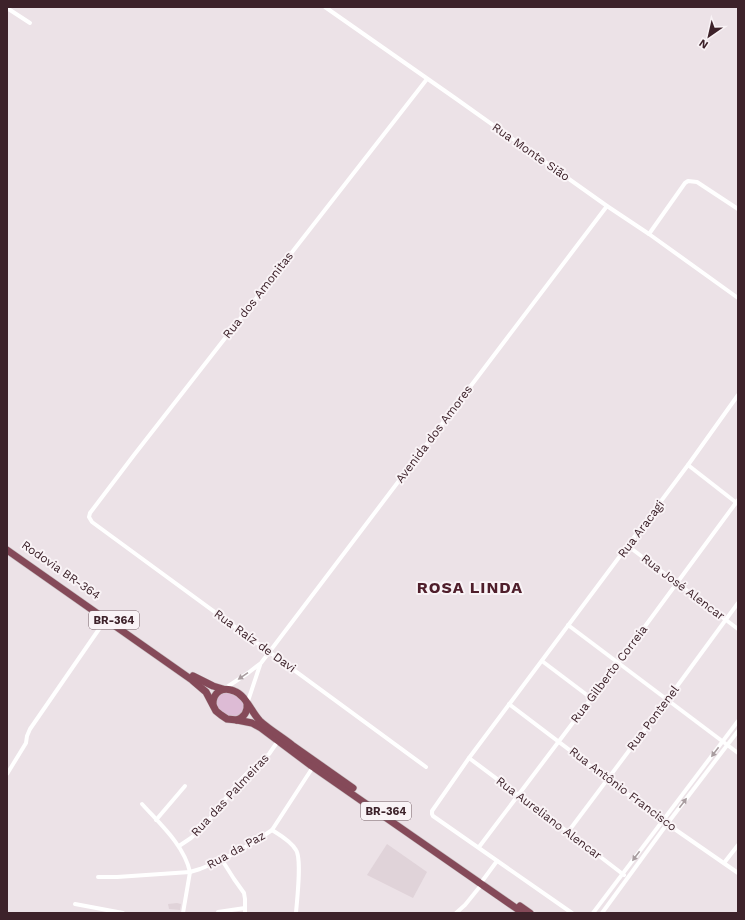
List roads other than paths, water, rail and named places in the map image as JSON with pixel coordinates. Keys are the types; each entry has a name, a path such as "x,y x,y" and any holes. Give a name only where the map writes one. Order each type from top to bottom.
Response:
{"highway":[{"name":"Rodovia BR-364","path":"7,546 190,674 212,686 224,689"},
{"name":"BR-364","path":"7,550 202,688 220,715 227,719 252,723 313,767 530,913"},
{"name":"BR-364","path":"224,689 236,691 243,697 259,720 266,726 483,882 523,913"},
{"path":"213,704 215,695 224,689"},
{"path":"237,720 242,718 245,714 247,704"}],"street":[{"name":"Rua Monte Sião","path":"325,7 738,298"},
{"path":"7,8 30,23"},
{"name":"Rua dos Amonitas","path":"90,513 427,79"},
{"path":"649,234 688,181 697,182 738,209"},
{"name":"Avenida dos Amores","path":"224,689 248,673 261,662 269,652 607,206"},
{"name":"Rua Aracagi","path":"542,661 688,465 738,395"},
{"path":"688,465 737,502"},
{"name":"Rua Gilberto Correia","path":"478,847 618,663 737,502"},
{"name":"Rua Raíz de Davi","path":"90,513 89,517 92,522 426,767"},
{"name":"Rua José Alencar","path":"628,546 738,629"},
{"name":"Rua Pontenel","path":"568,832 738,603"},
{"path":"7,774 26,743 30,729 106,619"},
{"path":"568,625 738,753"},
{"path":"572,913 433,816 431,812 469,758 542,661 591,698"},
{"name":"Avenida dos Amores","path":"247,704 261,662"},
{"name":"Rua Antônio Francisco","path":"509,704 663,821 738,874"},
{"path":"592,913 738,721"},
{"path":"602,913 693,789 738,731"},
{"name":"Rua das Palmeiras","path":"179,846 192,838 205,825 236,785 269,754 278,741"},
{"name":"Rua Aureliano Alencar","path":"469,758 628,878"},
{"name":"Rua da Paz","path":"98,877 190,872 222,860 256,841 272,830 313,767"},
{"path":"156,820 185,786"},
{"path":"689,786 693,789"},
{"path":"142,804 179,846 187,862 190,872 183,913"},
{"path":"272,830 294,847 298,855 299,867 296,913"},
{"path":"724,863 738,845"},
{"path":"218,912 245,911 245,897 243,892 222,860"},
{"path":"456,913 483,882 497,861"},
{"path":"75,904 123,913"}],"district":[{"name":"ROSA LINDA","path":"470,587"}]}
